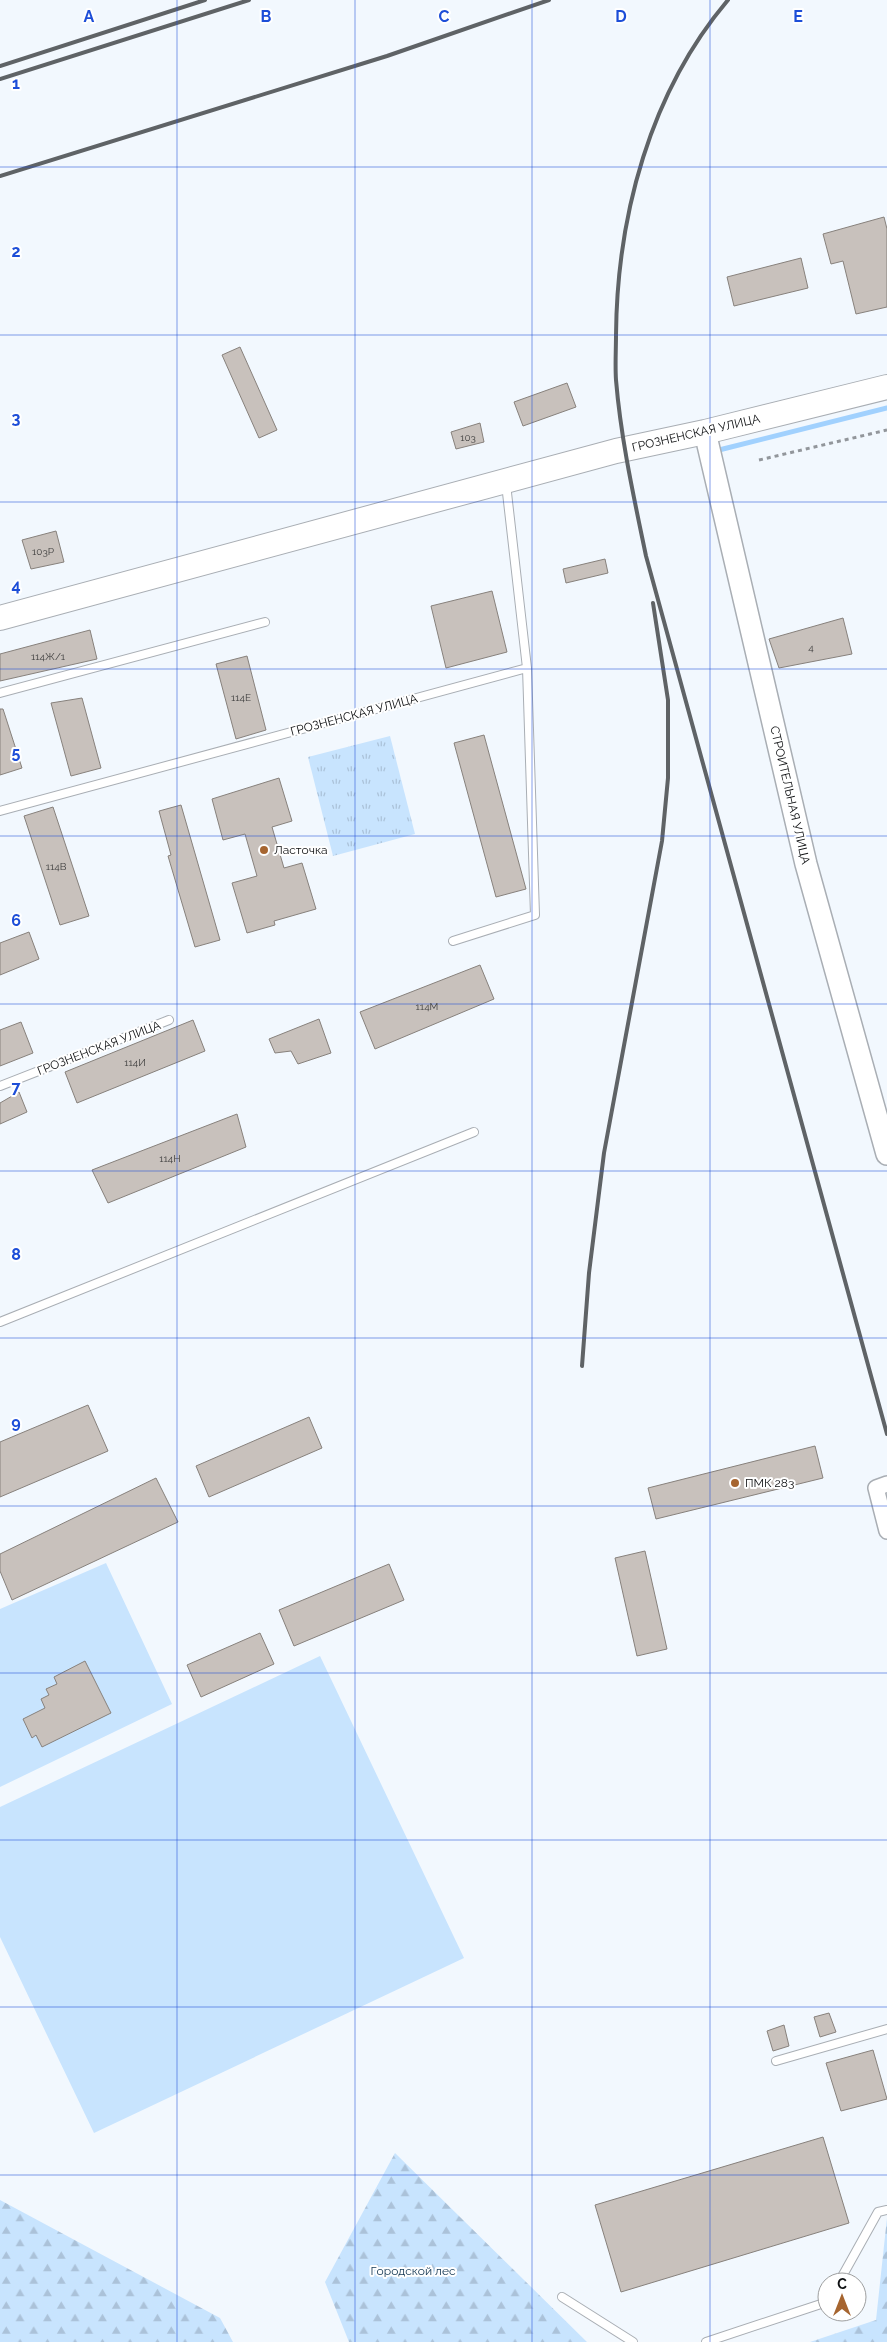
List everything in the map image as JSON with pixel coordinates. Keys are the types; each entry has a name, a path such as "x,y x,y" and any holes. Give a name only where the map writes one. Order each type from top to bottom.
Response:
{"main road":[{"name":"ГРОЗНЕНСКАЯ УЛИЦА","path":"0,618 616,451 705,432 887,387"}],"street":[{"name":"СТРОИТЕЛЬНАЯ УЛИЦА","path":"705,432 806,864 884,1131 887,1154"},
{"path":"887,1484 876,1488 887,1531"}],"lane":[{"path":"453,941 535,914 527,668 506,482"},
{"path":"0,693 265,622"},
{"name":"ГРОЗНЕНСКАЯ УЛИЦА","path":"0,811 527,668"},
{"name":"ГРОЗНЕНСКАЯ УЛИЦА","path":"0,1086 169,1020"},
{"path":"0,1322 474,1132"},
{"path":"776,2061 887,2029"},
{"path":"845,2272 878,2212 887,2210"},
{"path":"562,2297 633,2342"},
{"path":"706,2342 817,2305"}],"path":[{"path":"759,460 887,430"}],"green space":[{"path":"390,736 415,834 333,856 308,757"},
{"path":"106,1563 172,1704 0,1787 0,1609"},
{"path":"320,1656 464,1958 94,2133 0,1937 0,1807"},
{"name":"Городской лес","path":"395,2153 587,2342 349,2342 325,2282"},
{"path":"0,2200 220,2318 233,2342 0,2342"},
{"path":"887,2218 887,2342 810,2342 876,2320"}],"building":[{"path":"884,217 887,229 887,307 856,314 843,261 831,264 823,234"},
{"path":"801,258 808,288 734,306 727,277"},
{"path":"240,347 277,430 259,438 222,355"},
{"path":"567,383 576,407 523,426 514,402"},
{"path":"480,423 484,442 456,449 451,432"},
{"path":"56,531 64,562 31,569 22,540"},
{"path":"605,559 608,573 566,583 563,569"},
{"path":"492,591 507,652 446,668 431,606"},
{"path":"843,618 852,654 779,668 769,639"},
{"path":"90,630 97,659 0,681 0,654"},
{"path":"247,656 266,730 236,739 216,664"},
{"path":"82,698 101,768 71,776 51,703"},
{"path":"0,709 3,709 22,768 0,775"},
{"path":"484,735 526,889 496,897 454,743"},
{"path":"279,778 292,821 272,827 284,868 302,863 316,909 274,921 275,925 247,933 232,883 257,876 245,834 223,840 212,799"},
{"path":"181,805 220,940 195,947 168,856 171,855 159,811"},
{"path":"53,807 89,916 60,925 24,816"},
{"path":"29,932 39,959 0,975 0,943"},
{"path":"480,965 494,999 375,1049 360,1012"},
{"path":"319,1019 331,1053 298,1064 291,1051 275,1053 269,1039"},
{"path":"193,1020 205,1051 77,1103 65,1072"},
{"path":"21,1022 33,1053 0,1066 0,1030"},
{"path":"19,1092 27,1112 0,1124 0,1103"},
{"path":"237,1114 246,1147 108,1203 92,1170"},
{"path":"88,1405 108,1451 0,1497 0,1442"},
{"path":"309,1417 322,1448 209,1497 196,1466"},
{"name":"ПМК 283","path":"815,1446 823,1478 656,1519 648,1488"},
{"path":"156,1478 178,1522 12,1600 0,1571 0,1554"},
{"path":"645,1551 667,1649 637,1656 615,1558"},
{"path":"389,1564 404,1600 294,1646 279,1610"},
{"path":"260,1633 274,1664 201,1697 187,1665"},
{"path":"85,1661 111,1713 42,1747 36,1735 32,1738 23,1719 45,1708 41,1699 49,1695 46,1689 57,1684 54,1677"},
{"path":"829,2013 836,2032 820,2037 814,2017"},
{"path":"784,2025 789,2046 773,2051 767,2031"},
{"path":"873,2050 887,2099 841,2111 826,2063"},
{"path":"823,2137 849,2223 621,2292 595,2205"}],"waterway":[{"path":"715,451 887,408"}],"railway":[{"path":"0,66 205,0"},
{"path":"0,79 249,0"},
{"path":"0,176 387,56 549,0"},
{"path":"728,0 701,36 678,74 659,115 643,157 631,201 623,245 618,290 616,335 618,402 628,469 646,556 887,1434"},
{"path":"582,1366 589,1273 604,1153 662,841 668,778 668,700 653,603"}],"place":[{"name":"Ласточка","path":"264,850"},
{"name":"ПМК 283","path":"735,1483"}]}
